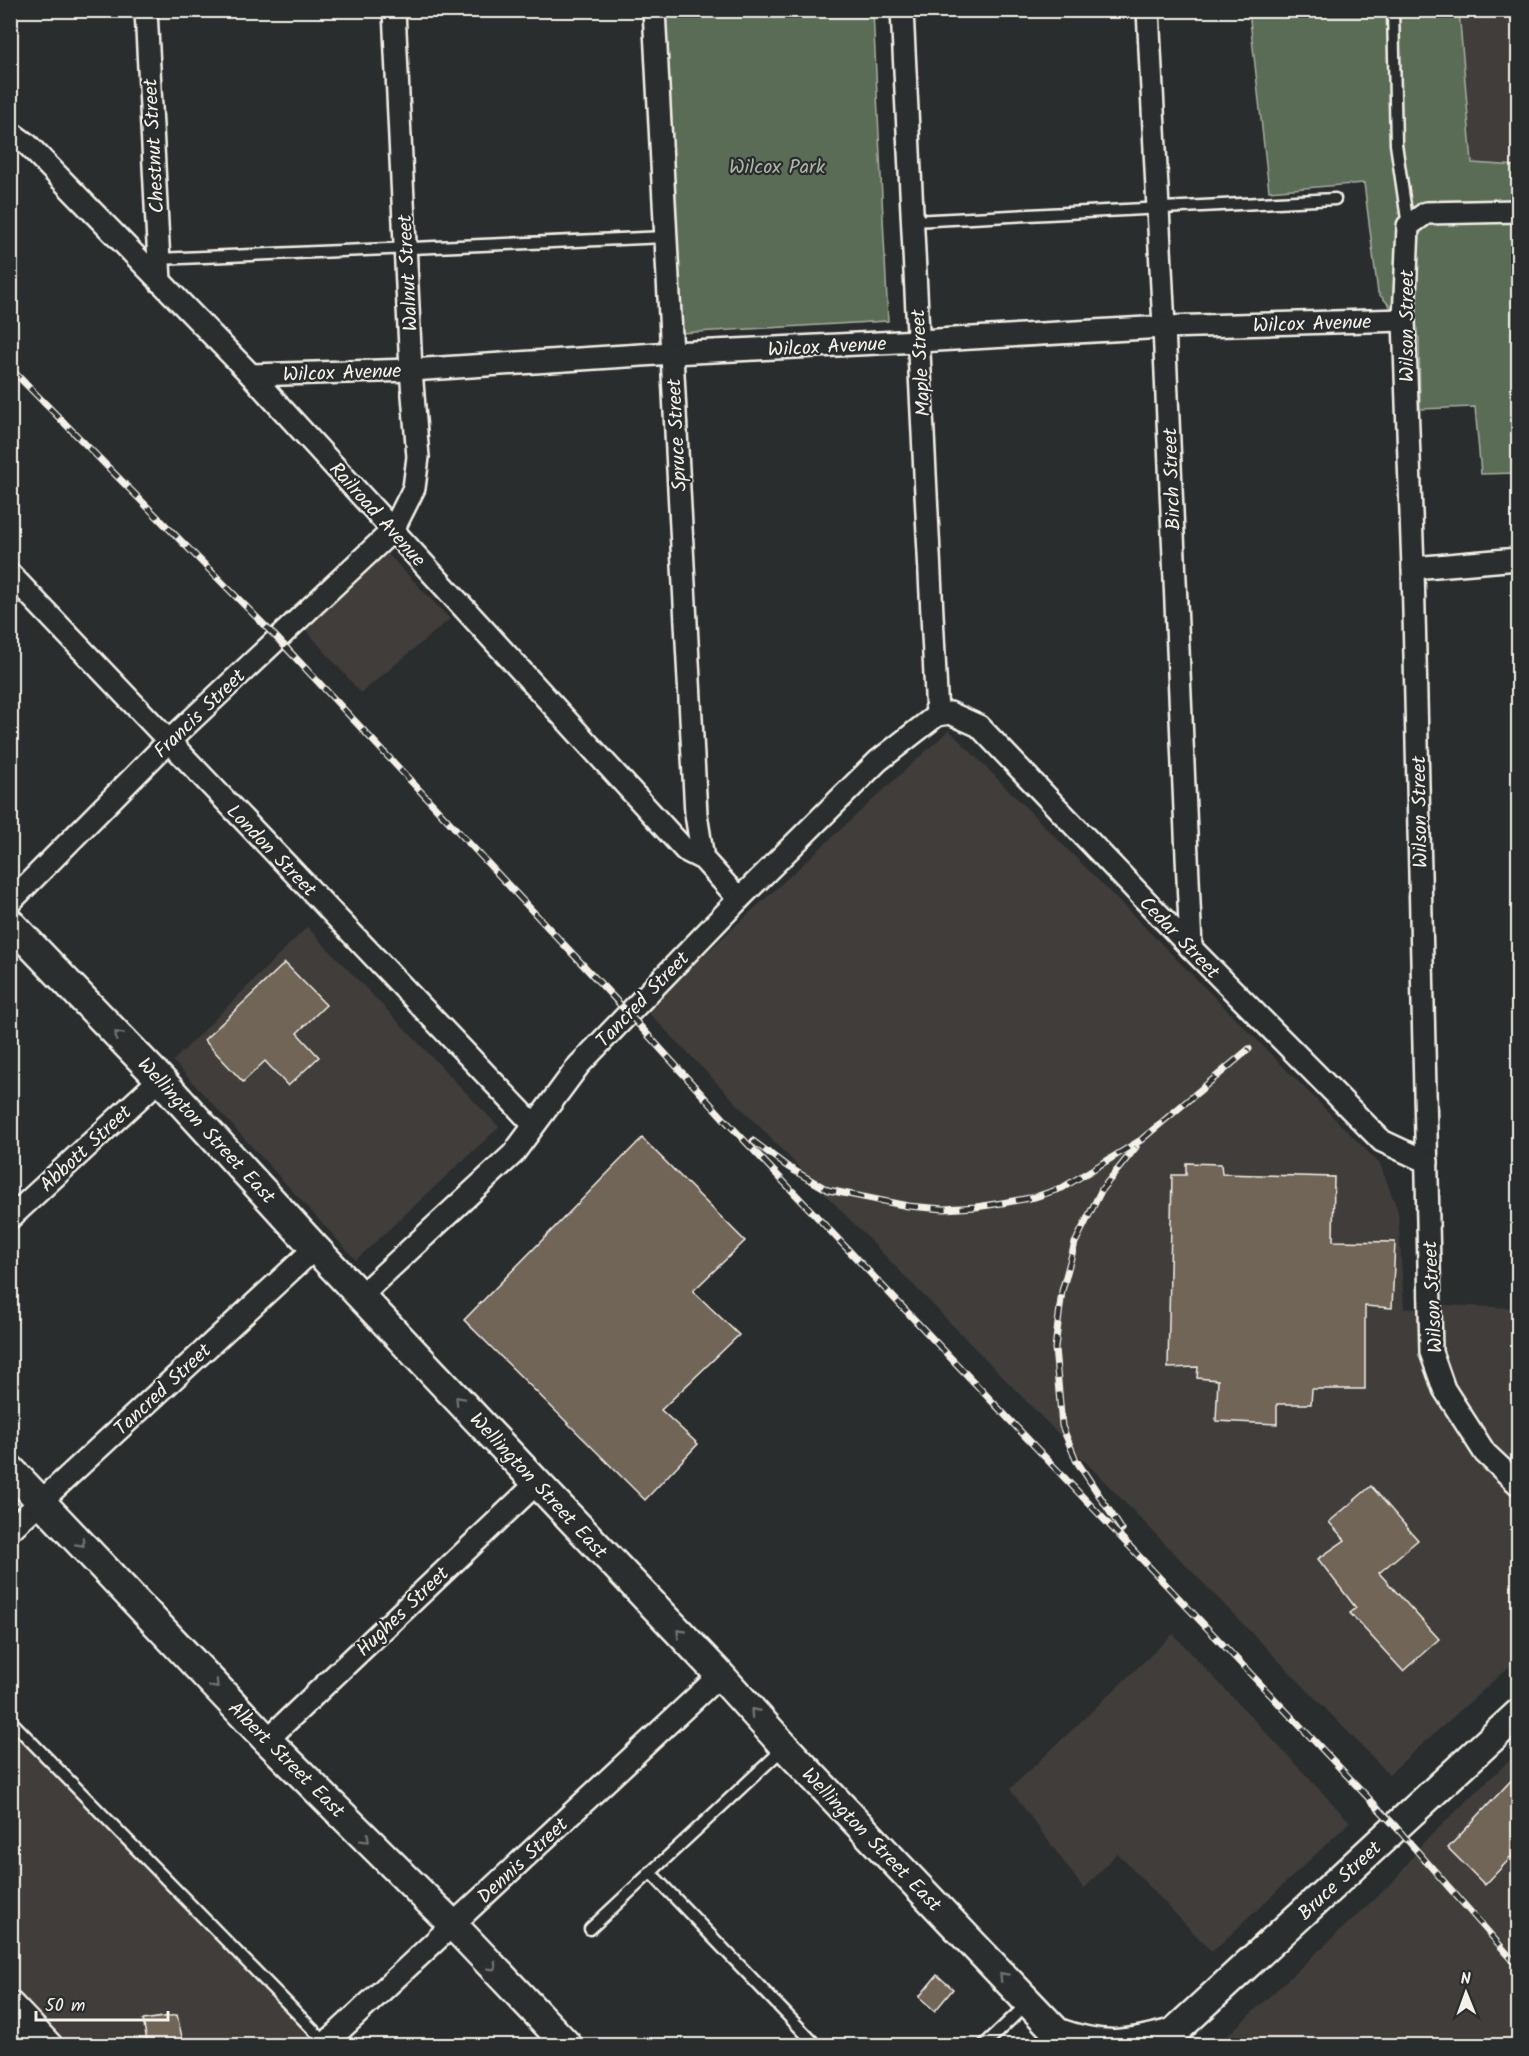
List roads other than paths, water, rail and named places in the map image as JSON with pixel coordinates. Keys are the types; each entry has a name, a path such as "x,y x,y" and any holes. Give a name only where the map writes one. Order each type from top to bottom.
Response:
{"main road":[{"name":"Wellington Street East","path":"10,923 160,1079 315,1248 720,1675 785,1747 1064,2039"},
{"name":"Albert Street East","path":"10,1469 267,1740 453,1925 568,2046"},
{"name":"Bruce Street","path":"1166,2039 1518,1714"},
{"path":"17,2017 48,2046"},
{"path":"1064,2039 1108,2045 1166,2039"}],"street":[{"name":"Chestnut Street","path":"146,10 160,282"},
{"name":"Walnut Street","path":"393,530 414,488 417,457 394,10"},
{"name":"Spruce Street","path":"654,10 696,814 703,859"},
{"name":"Maple Street","path":"902,10 937,715"},
{"name":"Birch Street","path":"1148,10 1191,948"},
{"name":"Railroad Avenue","path":"10,132 28,145 250,375 685,850 703,859 739,899"},
{"path":"1408,226 1426,213 1518,211"},
{"name":"Wilson Street","path":"1408,226 1404,320 1413,568 1431,1352 1444,1389 1485,1453 1518,1484"},
{"name":"Wilcox Avenue","path":"250,375 411,370 672,353 1164,327 1404,320"},
{"name":"Francis Street","path":"10,902 168,742 393,530"},
{"path":"1413,568 1518,558"},
{"name":"London Street","path":"10,574 534,1125"},
{"name":"Cedar Street","path":"937,715 950,713 979,726 1191,948 1382,1141 1427,1162"},
{"name":"Tancred Street","path":"362,1295 513,1154 579,1065 739,899 878,761 937,715"},
{"name":"Abbott Street","path":"10,1218 160,1079"},
{"name":"Tancred Street","path":"10,1530 315,1248"},
{"name":"Hughes Street","path":"267,1740 537,1483"},
{"name":"Dennis Street","path":"325,2044 720,1675"}],"lane":[{"path":"1393,10 1396,144 1408,226"},
{"path":"913,221 1335,199"},
{"path":"136,256 159,260 666,237"},
{"path":"10,1720 325,2044"},
{"path":"590,1929 785,1747"},
{"path":"650,1872 817,2046"},
{"path":"983,2046 1028,2003"}],"railway":[{"path":"10,368 277,638 629,1014 725,1120 1396,1827 1518,1966"},
{"path":"753,1141 788,1167 828,1190 908,1206 944,1209 976,1207 1035,1197 1062,1188 1141,1140 1249,1049"},
{"path":"1122,1530 1076,1460 1062,1426 1055,1348 1062,1291 1075,1243 1102,1189 1136,1147"}],"park label":[{"name":"Wilcox Park","path":"777,166"}]}
